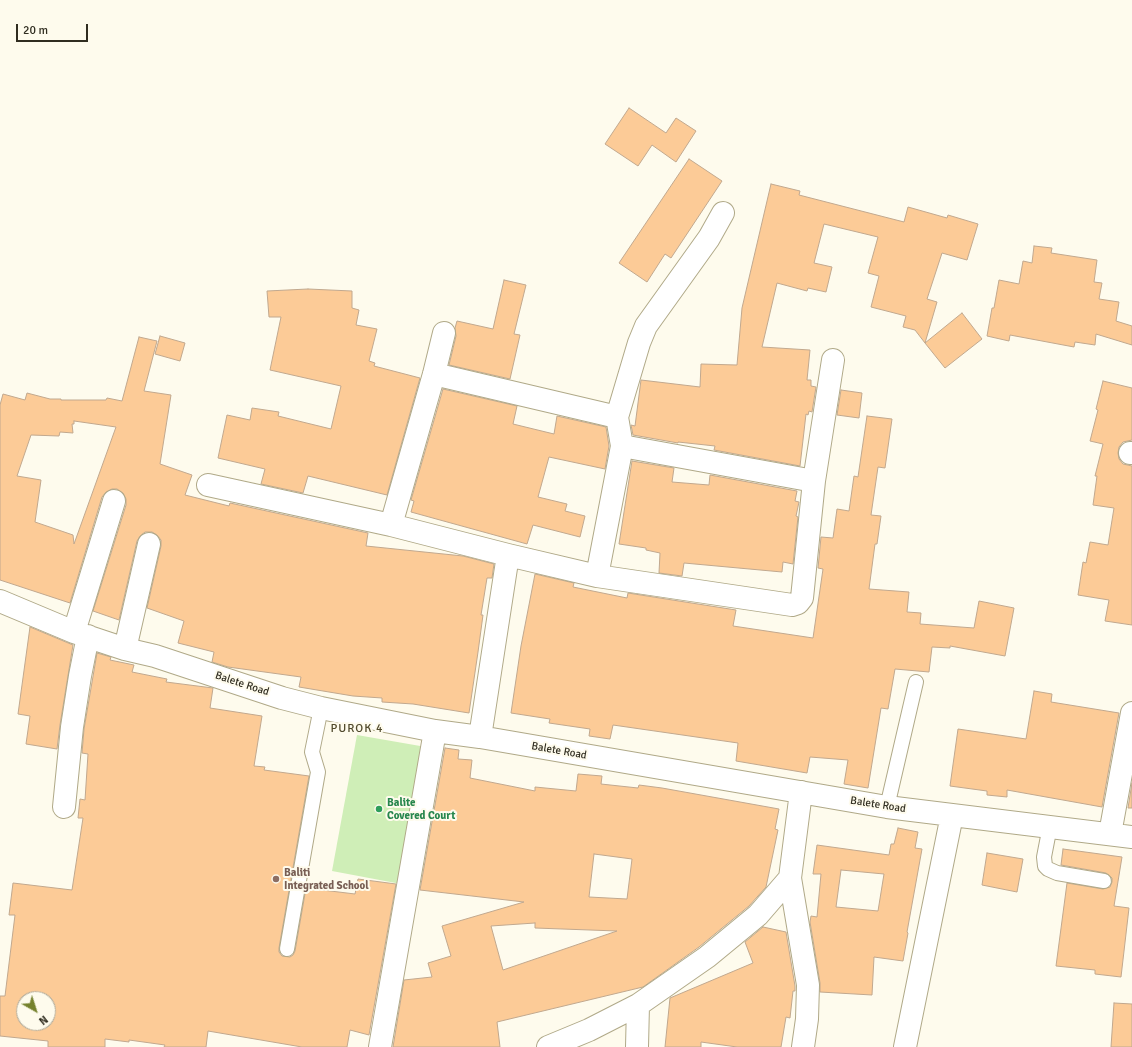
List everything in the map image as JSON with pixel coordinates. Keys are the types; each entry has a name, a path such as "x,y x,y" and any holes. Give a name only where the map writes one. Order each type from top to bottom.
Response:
{"street":[{"path":"597,576 622,446 617,416 639,343 646,326 709,238 723,213"},
{"path":"391,525 434,374 444,333"},
{"path":"208,485 391,525 597,576 792,605 798,603 802,598 814,481 833,360"},
{"path":"434,374 617,416"},
{"path":"622,446 814,481"},
{"path":"64,807 72,727 80,676 81,634 114,501"},
{"path":"125,649 149,544"},
{"path":"480,737 508,555"},
{"name":"Balete Road","path":"0,601 81,634 125,649 155,656 282,698 321,708 435,731 480,737 887,807 1132,837"},
{"path":"1110,834 1132,713"},
{"path":"380,1047 435,731"},
{"path":"801,792 790,878 808,985 807,1019 803,1047"},
{"path":"905,1047 952,815"},
{"path":"548,1047 589,1030 638,1005 708,957 758,915 790,878"},
{"path":"637,1047 638,1005"}],"lane":[{"path":"887,807 916,682"},
{"path":"287,949 318,772 312,752 321,708"},
{"path":"1050,826 1044,857 1045,866 1057,874 1104,881"}],"green space":[{"name":"Balite Covered Court","path":"357,735 426,747 401,884 332,871"}],"building":[{"path":"629,108 666,133 676,118 696,131 676,162 652,145 638,166 605,144"},
{"path":"689,159 722,181 671,258 665,254 647,282 619,263"},
{"path":"771,184 800,191 799,195 904,222 908,207 947,218 948,215 978,224 967,260 942,253 927,299 937,302 925,343 915,330 903,327 906,316 871,307 879,276 868,273 878,237 824,224 814,263 832,267 826,292 808,288 807,291 777,283 762,347 810,350 807,380 811,380 811,386 816,387 812,412 809,411 808,415 806,414 800,466 714,450 715,446 678,443 633,435 631,425 635,426 641,380 700,387 701,364 737,365 742,308"},
{"path":"1034,246 1052,248 1051,253 1097,260 1094,282 1102,283 1099,299 1119,302 1116,321 1132,326 1132,345 1096,334 1095,345 1075,342 1074,347 1010,335 1009,341 987,336 999,280 1019,284 1023,261 1032,263"},
{"path":"504,280 526,285 514,334 520,335 510,379 449,365 456,336 455,328 457,321 493,329"},
{"path":"308,289 352,291 352,308 359,310 356,325 377,329 369,361 375,363 374,366 420,378 387,495 308,476 303,493 261,484 265,469 218,458 227,415 250,420 252,408 279,412 278,416 331,429 341,386 270,370 281,317 269,317 267,291"},
{"path":"962,313 982,339 945,368 925,343"},
{"path":"160,336 185,343 180,361 155,354"},
{"path":"139,337 157,341 144,391 171,395 160,464 192,475 185,495 229,506 230,503 368,533 366,546 463,556 494,564 492,578 487,578 469,713 413,704 382,702 382,698 353,696 299,687 301,677 228,667 212,662 214,652 178,643 184,621 147,608 161,546 161,540 152,532 145,532 137,541 119,620 93,611 126,505 126,499 123,493 117,489 112,489 106,492 102,497 70,603 0,580 0,405 3,394 25,400 27,393 50,399 61,400 106,400 107,398 122,401","holes":["74,421 116,427 74,544 73,535 35,522 41,480 17,476 31,435 59,436 60,432 73,433 72,424 74,424"]},
{"path":"1103,381 1132,388 1132,440 1123,442 1119,447 1118,453 1119,459 1123,464 1132,466 1132,625 1105,621 1109,600 1078,595 1083,562 1086,563 1090,542 1108,545 1114,508 1093,505 1097,476 1095,476 1103,444 1090,441 1098,410 1096,409"},
{"path":"443,389 517,406 513,424 554,434 557,416 606,427 609,446 605,469 549,457 538,497 567,504 565,511 585,516 580,537 533,525 527,544 411,512 414,501 411,500"},
{"path":"841,390 862,393 859,418 837,415"},
{"path":"867,416 892,419 885,468 878,467 871,515 881,516 877,544 875,544 869,589 909,592 907,612 921,613 920,624 974,628 979,601 1014,608 1005,656 950,646 950,648 932,647 929,672 895,669 888,709 881,708 868,788 844,784 848,760 810,757 807,773 736,761 738,743 613,725 610,739 589,736 590,729 549,723 550,719 511,713 521,646 535,574 574,583 573,587 627,598 628,593 736,610 733,626 813,638 823,569 818,568 821,537 833,538 837,509 849,511 854,476 858,477"},
{"path":"632,461 674,468 672,482 709,485 710,475 797,491 795,501 799,502 796,516 798,517 793,564 783,562 782,572 684,563 682,576 659,573 660,553 646,550 646,548 619,544"},
{"path":"30,627 73,645 57,749 26,744 30,716 18,714"},
{"path":"97,653 111,657 110,660 134,665 132,672 167,679 166,682 213,688 210,708 262,716 254,766 265,767 264,770 309,776 279,948 279,952 282,956 290,957 295,951 306,888 355,894 358,879 396,884 369,1035 350,1030 347,1047 302,1047 208,1031 206,1047 164,1047 165,1045 129,1040 129,1042 105,1039 105,1047 48,1047 48,1041 0,1036 0,996 5,996 15,915 9,915 13,883 72,890 83,818 78,818 80,799 85,800 88,754 82,753 84,729"},
{"path":"1034,691 1052,694 1051,702 1119,713 1102,807 1007,790 1007,797 987,795 987,791 950,786 958,729 1026,739"},
{"path":"445,748 459,750 458,759 472,760 470,778 535,791 535,787 576,791 578,774 602,776 601,784 638,788 639,785 662,788 779,809 775,829 778,830 766,887 749,906 699,947 643,987 497,1022 500,1047 393,1047 404,980 432,977 428,963 451,956 442,926 524,902 420,890","holes":["594,854 632,859 627,899 589,897","535,923 535,928 617,931 503,970 491,926"]},
{"path":"1132,783 1132,808 1128,808"},
{"path":"898,828 918,832 915,848 922,849 903,961 874,957 872,995 820,992 820,983 810,922 811,916 817,917 821,874 813,874 817,845 889,855 891,844 894,844","holes":["841,870 884,874 878,911 836,907"]},
{"path":"1063,849 1122,857 1114,906 1129,908 1121,977 1095,974 1095,970 1056,966 1067,883 1103,889 1110,887 1112,882 1112,878 1106,873 1061,865"},
{"path":"987,853 1023,859 1017,892 982,885"},
{"path":"763,927 786,932 795,986 795,991 793,991 790,1018 786,1017 781,1047 737,1047 701,1042 701,1047 665,1047 670,998 753,963 745,942"},
{"path":"1114,1003 1132,1004 1132,1047 1111,1047"}],"place":[{"name":"Balite Covered Court","path":"379,809"},
{"name":"Baliti Integrated School","path":"276,879"}],"district":[{"name":"PUROK 4","path":"357,729"}]}
